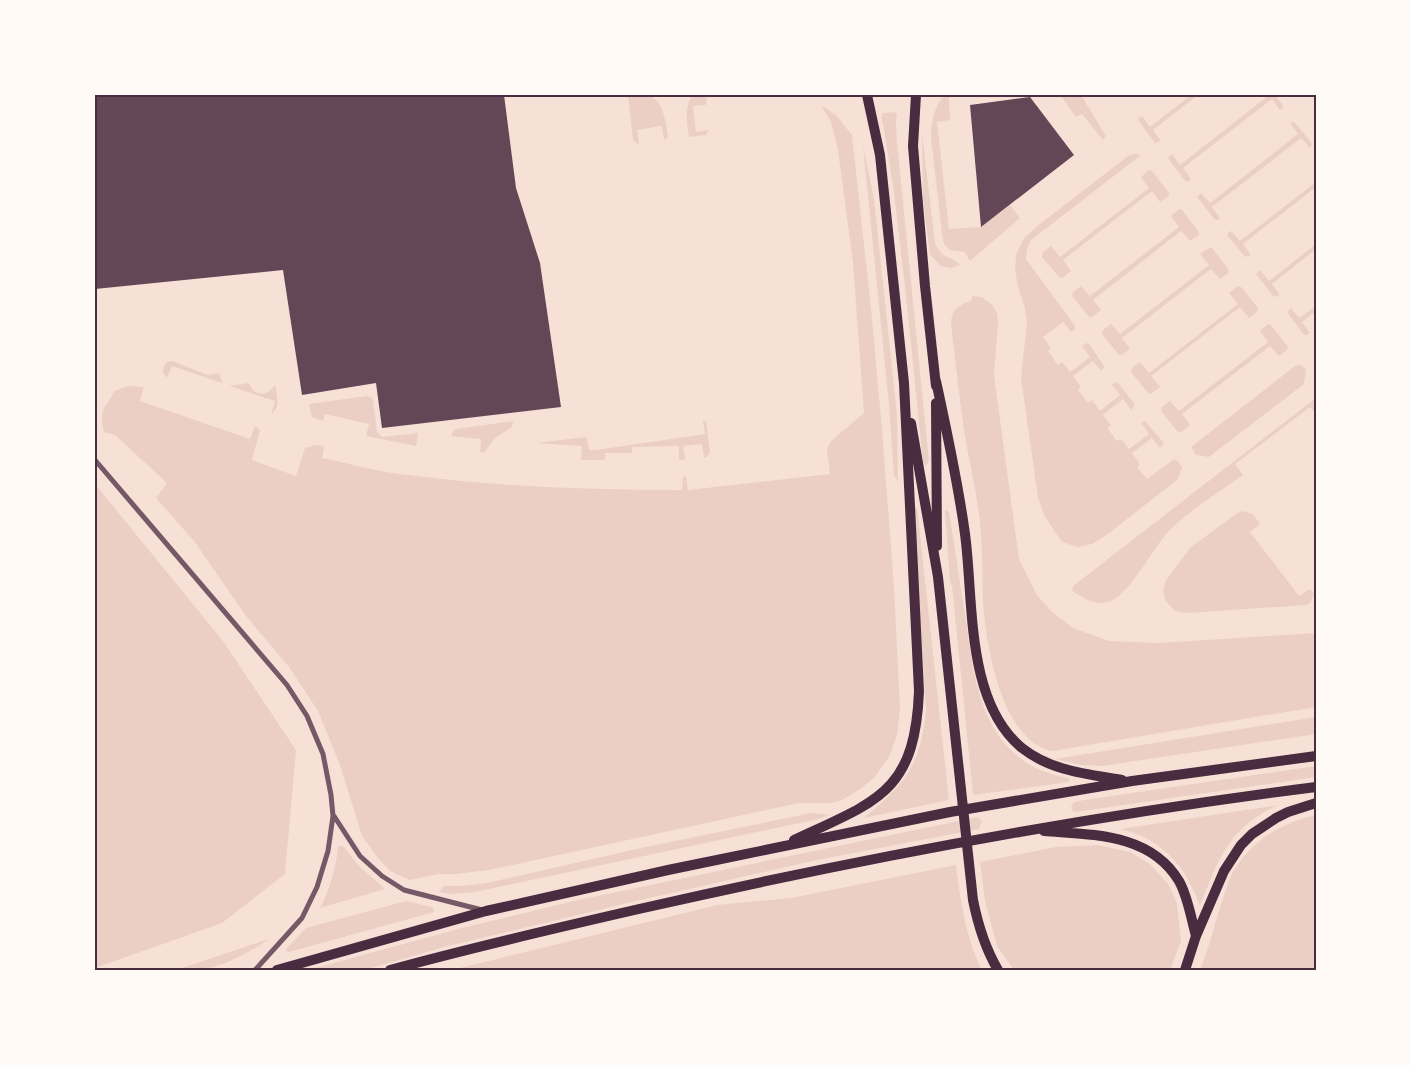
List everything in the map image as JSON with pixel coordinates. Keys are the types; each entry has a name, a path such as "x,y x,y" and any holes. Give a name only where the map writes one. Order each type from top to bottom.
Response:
{"main road":[{"path":"778,847 857,810 876,798 892,783 900,772 912,749 917,723 919,691 904,383 880,155 867,95"},
{"path":"916,95 913,146 925,286 936,381 953,459 965,535 970,603 979,662 988,694 1005,730 1032,756 1049,765 1072,772 1132,781"},
{"path":"936,381 938,577"},
{"path":"904,383 938,577 973,900 981,934 998,970"},
{"path":"277,970 486,911 778,847 950,812 1132,781 1316,756"},
{"path":"390,970 457,951 748,884 954,843 1203,802 1316,787"},
{"path":"1185,970 1196,936 1224,871 1241,845 1252,834 1276,818 1316,803"},
{"path":"1029,830 1110,837 1136,844 1155,855 1164,862 1179,881 1186,898 1196,936"}],"street":[{"path":"95,460 249,639 286,685 307,716 323,754 331,794 333,816 328,851 317,887 302,918 255,970"},
{"path":"333,816 360,856 382,876 404,890 486,911"}],"shaded area":[{"path":"646,94 658,102 663,113 668,137 664,140 662,126 637,130 639,144 636,143 633,139 628,95"},
{"path":"692,95 707,95 706,105 693,106 696,132 709,130 706,135 689,137 687,110"},
{"path":"944,95 951,95 949,98 950,120 937,122 949,229 981,227 1010,205 1020,218 970,261 965,252 950,250 944,244 942,233 931,138 934,115"},
{"path":"1060,95 1081,95 1106,136 1103,140 1082,114 1076,117"},
{"path":"1191,95 1198,95 1153,130 1161,141 1155,143 1138,120 1139,118 1142,116 1150,127"},
{"path":"1269,95 1275,95 1283,107 1280,110 1272,99 1183,168 1191,179 1188,182 1185,181 1168,158 1172,154 1180,165"},
{"path":"821,105 836,115 852,135 871,308 894,587 900,710 897,735 889,757 875,777 859,790 842,800 832,803 799,803 489,870 438,874 410,880 390,871 362,836 340,765 318,711 289,667 246,616 194,541 156,498 167,483 115,435 104,432 102,422 103,409 114,391 128,386 144,387 140,401 250,439 255,426 260,430 252,460 296,476 305,448 316,445 324,446 322,458 386,472 442,479 545,487 682,490 683,476 686,477 688,490 830,474 827,449 831,441 864,413 853,263 838,150 831,122"},
{"path":"894,112 897,114 897,142 929,461 926,466 923,462 894,192 881,117 883,113"},
{"path":"1293,122 1311,142 1312,146 1310,148 1301,138 1212,207 1220,218 1215,220 1197,197 1201,193 1210,203 1298,134 1290,123"},
{"path":"922,133 935,243 941,253 960,265 950,268 941,266 930,255 923,200"},
{"path":"863,146 874,199 897,414 898,481 894,476 889,405"},
{"path":"1141,155 1031,240 1027,250 1026,259 1075,326 1075,330 1071,332 1063,322 1043,337 1051,348 1048,351 1058,365 1062,362 1070,372 1090,357 1082,346 1086,343 1089,344 1105,367 1101,371 1093,361 1073,376 1081,387 1078,390 1088,403 1092,400 1100,411 1120,395 1112,385 1115,382 1118,383 1134,403 1131,410 1123,399 1103,415 1111,425 1107,428 1117,441 1121,439 1129,449 1149,434 1141,423 1145,421 1164,443 1160,448 1152,438 1132,453 1140,464 1137,467 1147,479 1174,459 1178,461 1182,468 1177,480 1104,537 1092,544 1077,547 1062,542 1045,517 1038,498 1021,378 1027,323 1015,270 1016,255 1024,238 1036,227 1128,156"},
{"path":"1149,170 1152,171 1169,193 1169,196 1160,202 1152,191 1063,260 1071,271 1062,278 1059,277 1042,257 1043,252 1051,246 1060,257 1149,188 1141,177"},
{"path":"1316,182 1316,187 1243,244 1251,255 1245,257 1227,235 1231,231 1240,241"},
{"path":"1179,209 1182,210 1199,232 1199,235 1190,241 1181,231 1093,300 1101,310 1092,317 1089,317 1072,296 1073,292 1081,286 1090,296 1179,227 1171,216"},
{"path":"1316,244 1316,249 1272,284 1280,295 1274,297 1256,274 1260,270 1269,281"},
{"path":"1212,248 1229,270 1228,273 1220,279 1211,269 1122,338 1130,349 1119,355 1102,334 1103,330 1111,324 1120,334 1209,265 1200,254"},
{"path":"1238,286 1241,287 1258,308 1257,312 1249,318 1240,307 1151,376 1160,387 1151,394 1148,393 1131,372 1132,368 1140,362 1149,373 1238,304 1229,293"},
{"path":"972,296 982,297 992,305 997,313 994,375 1019,559 1037,595 1052,612 1073,628 1109,641 1159,643 1316,633 1316,707 1052,751 1035,743 1020,730 999,689 988,642 983,602 980,519 960,402 951,324 952,315 956,308 971,301"},
{"path":"1316,306 1316,311 1302,322 1310,333 1304,335 1287,312 1291,308 1299,318"},
{"path":"1268,324 1271,325 1288,347 1287,350 1279,356 1270,346 1182,414 1190,425 1181,432 1178,432 1161,411 1162,407 1170,401 1179,411 1268,342 1260,331"},
{"path":"172,361 208,375 219,373 222,383 172,366 167,378 163,373 163,368 167,362"},
{"path":"1301,365 1306,369 1304,384 1209,457 1196,455 1191,447 1295,366"},
{"path":"249,383 254,391 261,394 268,392 275,385 277,405 271,414 275,401 229,386"},
{"path":"367,396 373,400 377,432 382,437 418,433 416,446 366,436 369,424 325,414 323,421 312,417 309,404"},
{"path":"1316,398 1316,414 1310,407 1235,464 1243,475 1175,525 1167,533 1124,592 1108,602 1098,603 1089,601 1072,591 1073,586"},
{"path":"703,420 706,421 710,452 704,458 702,444 683,446 685,460 679,460 679,446 632,447 632,453 605,453 605,460 581,460 582,446 536,443 587,437 589,450 596,450 705,434"},
{"path":"514,421 511,428 496,438 485,452 480,452 481,439 451,436 455,429"},
{"path":"95,484 223,641 296,750 285,874 222,923 95,968"},
{"path":"914,507 917,507 949,800 864,818 891,794 908,772 920,746 923,730 926,710"},
{"path":"946,510 949,512 972,660 981,698 988,716 997,733 1009,748 1024,761 1040,770 1070,779 1069,782 973,795 952,586 950,582"},
{"path":"1242,511 1253,514 1260,524 1250,532 1299,596 1310,589 1314,594 1311,602 1307,605 1187,613 1175,611 1166,601 1163,591 1166,580 1191,547"},
{"path":"1316,717 1316,734 1102,766 1080,765 1055,759"},
{"path":"1316,766 1316,777 1075,812 1071,807 1074,802 1084,800"},
{"path":"1278,805 1261,814 1236,834 1227,846 1213,873 1200,906 1182,869 1168,854 1148,839 1121,829"},
{"path":"811,813 831,815 475,892 452,894 439,892 444,886 487,883 641,848"},
{"path":"1316,815 1316,970 1200,970 1229,881 1241,861 1268,834 1303,818"},
{"path":"978,817 982,821 979,829 817,860 636,901 448,946 364,970 308,970 462,928 578,900"},
{"path":"1098,845 1130,852 1150,864 1168,884 1177,903 1181,941 1170,970 1014,970 997,946 985,901 980,862 1056,847"},
{"path":"338,846 343,846 359,866 385,889 320,908 332,878"},
{"path":"956,865 968,932 982,970 452,970 717,905 791,898"},
{"path":"406,901 431,907 434,909 434,912 289,952 286,951 306,928"},
{"path":"269,939 245,954 219,965 200,970 176,970"}],"building":[{"path":"95,95 504,95 516,188 540,263 561,407 382,428 376,383 302,395 283,270 95,289"},
{"path":"1030,97 1074,155 981,227 970,105"}]}
